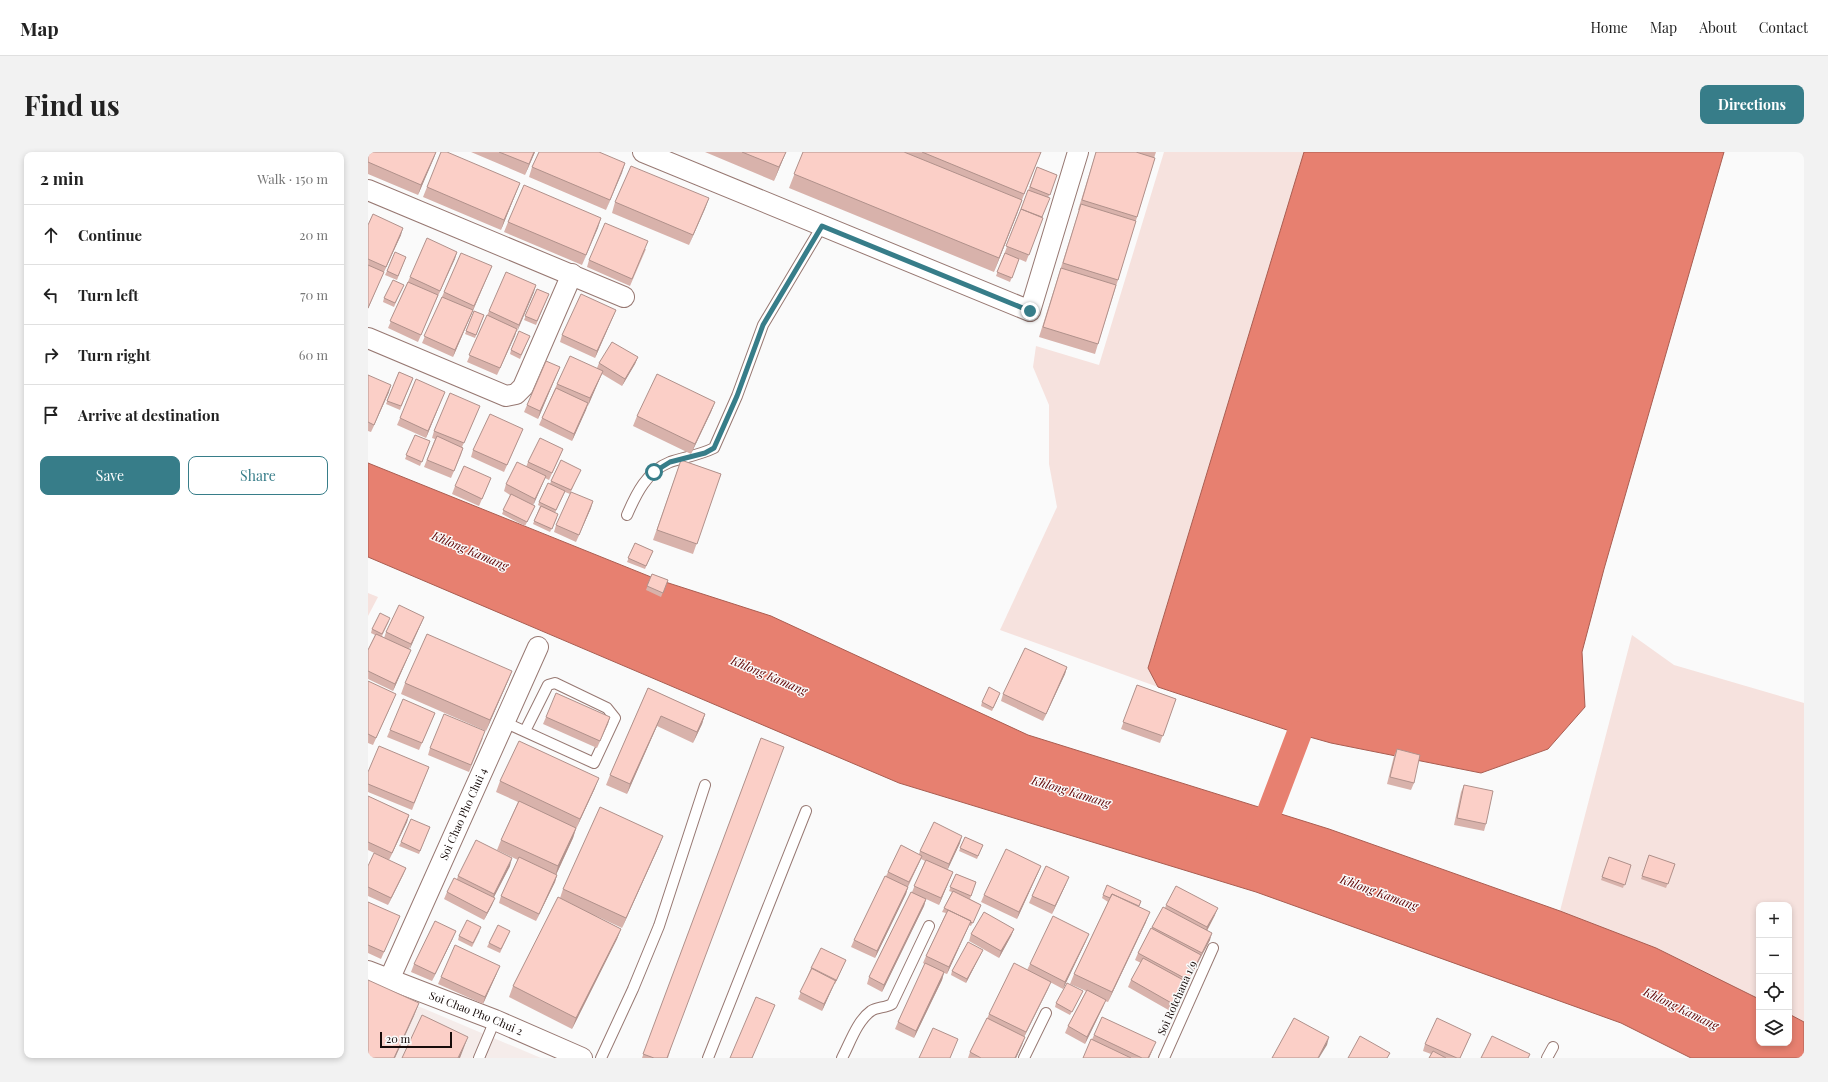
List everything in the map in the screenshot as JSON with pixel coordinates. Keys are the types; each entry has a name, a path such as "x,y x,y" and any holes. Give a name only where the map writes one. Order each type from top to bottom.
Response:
{"street":[{"path":"643,152 1030,311 1078,152"},
{"path":"368,190 624,297"},
{"path":"368,338 506,396 516,394 523,387 572,274"},
{"name":"Soi Chao Pho Chui 4","path":"389,980 538,648"},
{"name":"Soi Chao Pho Chui 2","path":"368,971 494,1020 582,1058"}],"lane":[{"path":"627,515 637,490 654,472 670,462 705,453 714,448 737,396 763,325 822,226"},
{"path":"504,722 594,762 615,718 607,708 555,683 548,685 525,731"},
{"path":"601,1058 633,989 659,926 705,785"},
{"path":"708,1058 806,811"},
{"path":"842,1058 862,1021 872,1010 892,1004 928,926"},
{"name":"Soi Rotchana 1/9","path":"1164,1058 1213,948"},
{"path":"1024,1058 1046,1013"},
{"path":"479,1058 494,1020"},
{"path":"1547,1058 1553,1047"}],"shaded area":[{"path":"1164,152 1304,152 1148,667 1158,687 1000,630 1057,507 1049,464 1049,405 1033,367 1036,346 1099,365"},
{"path":"368,593 378,597 368,616"},
{"path":"1632,635 1674,665 1804,703 1804,1022 1792,1016 1792,902 1756,902 1756,998 1656,948 1560,911"},
{"path":"368,985 541,1058 368,1058"}],"water":[{"path":"1304,152 1724,152 1604,569 1582,652 1585,707 1548,749 1481,773 1331,743 1299,734 1158,687 1148,668"},
{"name":"Khlong Kamang","path":"368,463 656,579 771,616 1028,735 1329,829 1560,911 1656,948 1756,998 1756,1046 1792,1046 1792,1016 1804,1022 1804,1058 1691,1058 1621,1023 1256,892 899,783 368,557"}],"building":[{"path":"368,152 436,152 421,185 368,162"},
{"path":"441,152 447,152 520,183 504,220 427,187"},
{"path":"499,152 534,152 529,164"},
{"path":"539,152 599,152 625,163 610,200 532,167"},
{"path":"742,152 786,152 779,167"},
{"path":"803,152 904,152 1022,200 999,258 794,174"},
{"path":"922,152 1041,152 1024,194"},
{"path":"1096,152 1136,152 1155,158 1137,217 1082,200"},
{"path":"631,166 709,198 693,235 615,202"},
{"path":"1037,167 1057,175 1050,195 1030,187"},
{"path":"524,185 601,218 586,255 508,222"},
{"path":"1028,190 1050,198 1042,217 1021,209"},
{"path":"1081,204 1136,221 1118,280 1063,263"},
{"path":"1021,209 1043,218 1029,255 1006,246"},
{"path":"373,214 403,228 386,267 368,259 368,225"},
{"path":"605,223 648,241 632,279 589,260"},
{"path":"427,238 457,252 440,291 410,277"},
{"path":"395,252 406,257 398,276 387,271"},
{"path":"461,253 492,266 474,306 444,292"},
{"path":"1005,253 1019,259 1012,278 997,272"},
{"path":"368,265 384,272 368,308"},
{"path":"1061,268 1116,285 1098,344 1043,327"},
{"path":"506,272 536,285 519,325 489,311"},
{"path":"393,280 404,285 395,303 384,298"},
{"path":"408,282 438,295 421,335 390,321"},
{"path":"537,289 549,294 537,321 525,316"},
{"path":"581,294 616,310 597,351 562,335"},
{"path":"442,297 473,310 455,350 424,336"},
{"path":"474,311 484,315 476,335 466,331"},
{"path":"487,315 517,329 500,368 469,355"},
{"path":"519,331 530,336 521,355 511,350"},
{"path":"612,342 638,357 625,379 599,363"},
{"path":"570,356 603,371 590,398 557,384"},
{"path":"546,361 560,367 540,411 527,405"},
{"path":"399,372 413,378 401,406 387,401"},
{"path":"657,374 715,402 695,444 637,416"},
{"path":"368,375 391,385 374,425 368,422"},
{"path":"416,379 445,392 428,431 400,418"},
{"path":"556,388 588,403 574,434 542,418"},
{"path":"450,393 480,406 464,443 434,431"},
{"path":"490,414 523,429 507,465 473,450"},
{"path":"415,435 430,441 422,462 406,455"},
{"path":"437,436 463,448 454,471 427,460"},
{"path":"540,438 563,449 552,473 528,462"},
{"path":"561,460 581,470 571,490 551,481"},
{"path":"681,460 721,474 697,544 657,530"},
{"path":"517,462 546,476 535,499 506,484"},
{"path":"464,466 491,478 482,499 455,486"},
{"path":"548,483 565,491 556,510 539,502"},
{"path":"571,492 593,501 579,535 556,525"},
{"path":"511,494 535,506 527,522 503,510"},
{"path":"541,506 558,514 552,529 534,521"},
{"path":"635,543 653,551 646,566 628,558"},
{"path":"652,574 668,580 663,593 647,586"},
{"path":"399,605 424,617 411,644 386,632"},
{"path":"380,613 390,618 382,634 372,629"},
{"path":"376,634 411,650 395,684 368,671 368,650"},
{"path":"427,634 512,671 490,720 405,683"},
{"path":"1025,648 1067,667 1046,714 1003,694"},
{"path":"368,681 396,694 376,738 368,734"},
{"path":"1137,685 1176,699 1163,736 1123,722"},
{"path":"989,687 1000,693 993,708 982,702"},
{"path":"648,688 705,714 697,732 661,716 630,784 610,775"},
{"path":"556,693 610,717 600,741 546,717"},
{"path":"403,699 435,713 422,743 390,730"},
{"path":"444,714 485,731 471,765 430,748"},
{"path":"761,738 784,747 667,1058 654,1058 643,1054"},
{"path":"519,741 599,778 580,819 500,781"},
{"path":"379,746 429,767 414,803 368,784 368,772"},
{"path":"1397,749 1420,755 1414,783 1390,777"},
{"path":"1464,785 1493,791 1486,824 1457,818"},
{"path":"368,796 409,815 392,853 368,842"},
{"path":"519,801 576,828 558,866 501,840"},
{"path":"600,807 663,836 626,918 563,889"},
{"path":"411,819 430,827 420,851 401,842"},
{"path":"934,822 962,836 949,864 920,851"},
{"path":"965,837 983,845 978,856 960,848"},
{"path":"476,840 512,858 494,894 458,876"},
{"path":"901,845 922,856 909,882 888,872"},
{"path":"1006,849 1041,866 1019,912 984,895"},
{"path":"374,853 406,868 391,898 368,887 368,866"},
{"path":"1649,855 1675,864 1668,884 1642,876"},
{"path":"519,857 557,875 539,914 501,896"},
{"path":"1609,857 1631,865 1625,885 1602,877"},
{"path":"926,860 953,872 941,898 914,886"},
{"path":"1046,866 1069,877 1055,906 1032,896"},
{"path":"956,874 976,882 971,896 950,887"},
{"path":"885,876 908,887 877,951 854,940"},
{"path":"454,878 495,898 487,913 447,892"},
{"path":"1107,885 1141,901 1139,906 1112,894 1110,898 1103,895"},
{"path":"1176,886 1218,908 1207,927 1166,905"},
{"path":"953,891 981,905 973,923 944,908"},
{"path":"911,892 926,899 884,985 869,977"},
{"path":"1112,894 1150,912 1112,992 1074,974"},
{"path":"558,897 621,929 576,1018 513,986"},
{"path":"368,902 400,916 384,952 368,945"},
{"path":"1163,907 1212,933 1202,953 1152,927"},
{"path":"948,910 971,921 949,967 926,956"},
{"path":"984,912 1014,929 1001,951 971,934"},
{"path":"1053,916 1089,934 1065,982 1030,964"},
{"path":"467,920 481,927 473,943 459,936"},
{"path":"435,921 456,931 435,974 414,964"},
{"path":"498,925 510,931 501,949 489,943"},
{"path":"1151,928 1201,955 1188,980 1138,953"},
{"path":"968,942 983,950 967,979 952,971"},
{"path":"455,945 500,966 485,997 441,977"},
{"path":"821,948 846,960 836,981 811,968"},
{"path":"1143,958 1187,982 1175,1005 1131,980"},
{"path":"925,963 944,972 916,1031 898,1022"},
{"path":"1014,963 1051,982 1026,1032 989,1014"},
{"path":"812,968 836,980 824,1004 800,992"},
{"path":"368,980 419,1003 394,1058 368,1058"},
{"path":"1067,983 1083,991 1072,1012 1056,1003"},
{"path":"1087,990 1106,1000 1087,1037 1068,1026"},
{"path":"756,997 775,1005 752,1058 730,1058"},
{"path":"422,1015 468,1037 458,1058 402,1058"},
{"path":"1102,1017 1156,1042 1148,1058 1142,1058 1094,1035"},
{"path":"987,1018 1025,1037 1015,1058 981,1058 970,1052"},
{"path":"1294,1018 1329,1037 1318,1058 1272,1058"},
{"path":"1437,1018 1471,1034 1460,1058 1425,1044"},
{"path":"933,1028 958,1039 950,1058 919,1058"},
{"path":"1360,1036 1390,1053 1387,1058 1348,1058"},
{"path":"1492,1036 1530,1054 1528,1058 1481,1058"},
{"path":"1091,1039 1131,1058 1083,1058"},
{"path":"1433,1051 1446,1058 1429,1058"}],"waterway":[{"path":"1258,842 1299,734"}],"route":[{"path":"654,472 670,462 705,453 714,448 718,443 763,325 822,226 1030,311"}]}
